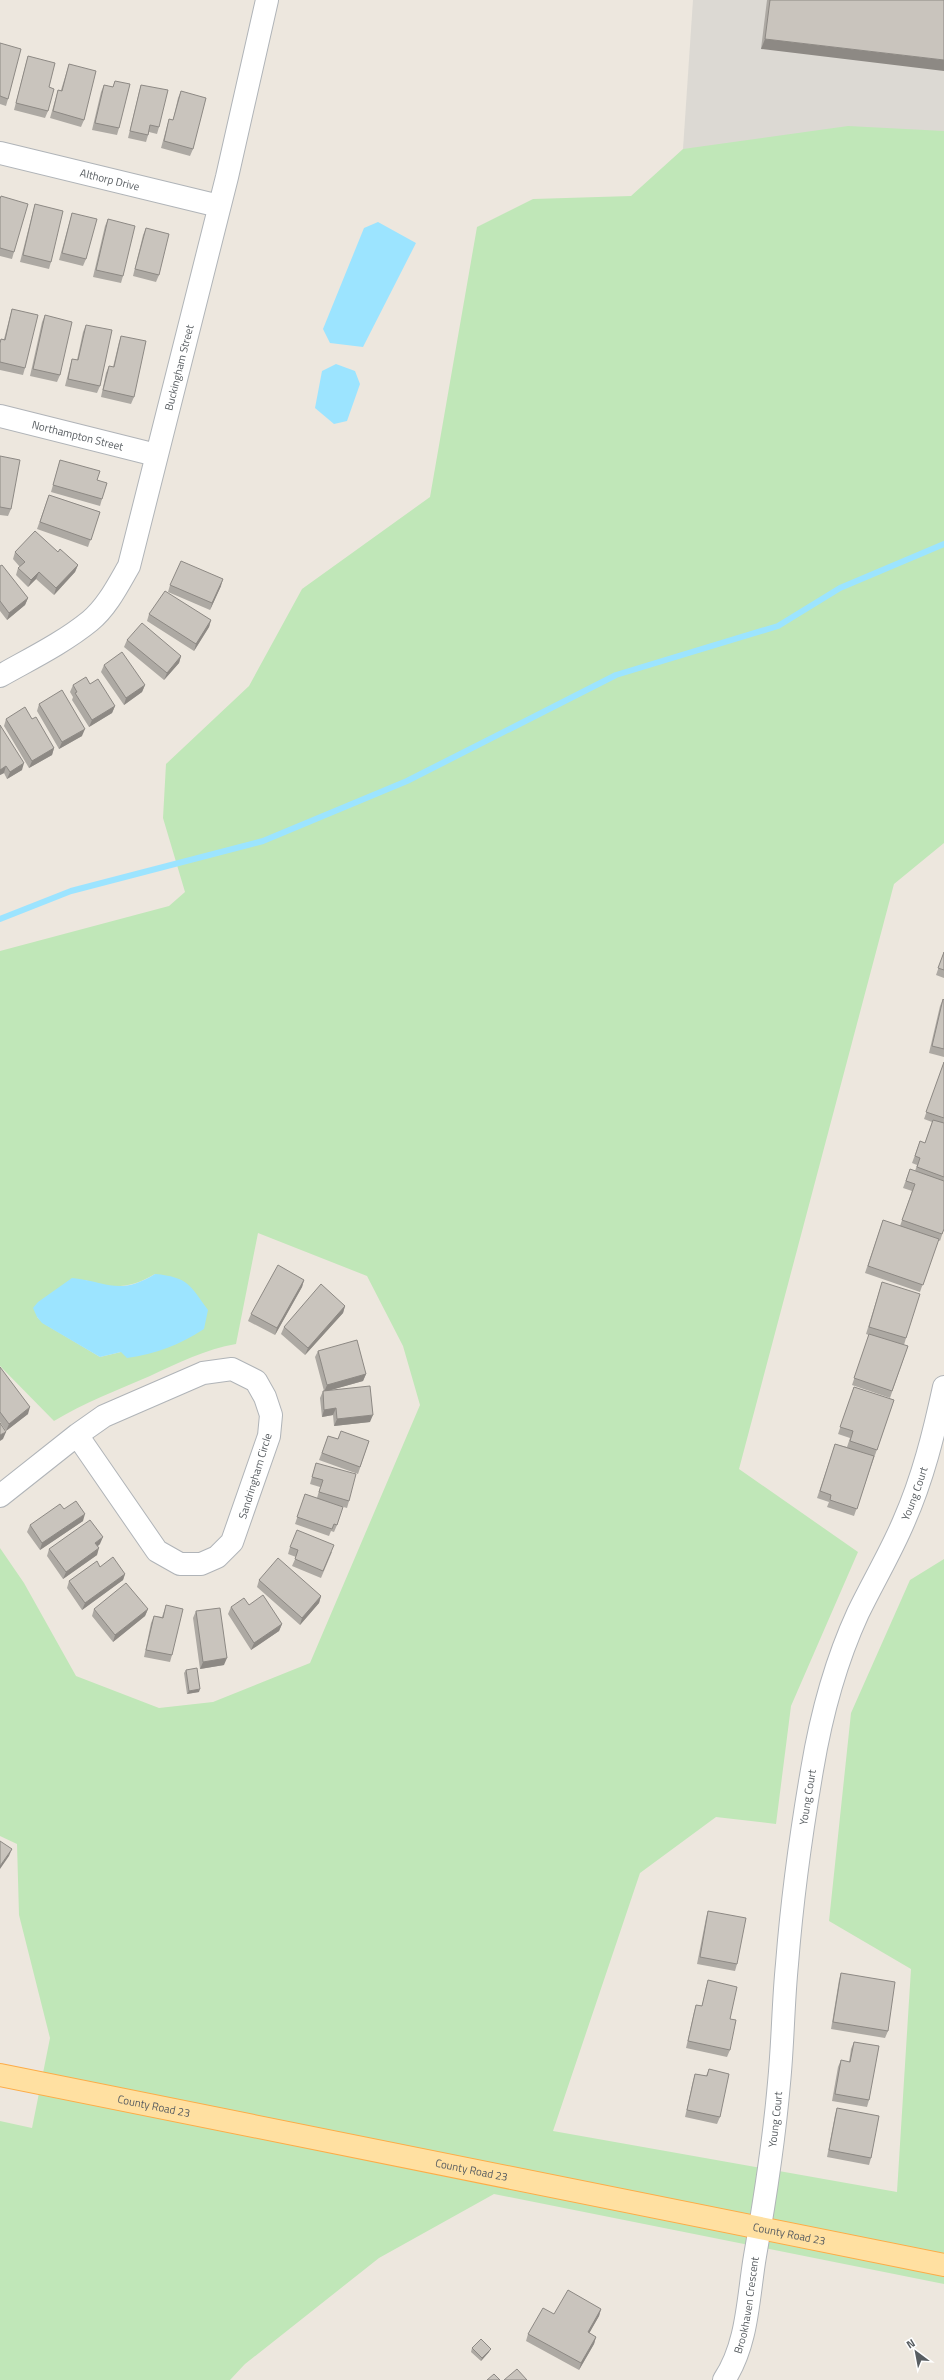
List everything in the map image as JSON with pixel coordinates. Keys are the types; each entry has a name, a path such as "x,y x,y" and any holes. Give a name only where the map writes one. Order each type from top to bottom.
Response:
{"main road":[{"name":"County Road 23","path":"0,2075 944,2265"}],"street":[{"name":"Buckingham Street","path":"0,676 51,647 90,621 113,594 129,566 219,206 267,0"},
{"name":"Althorp Drive","path":"0,153 219,206"},
{"name":"Northampton Street","path":"0,416 156,456"},
{"name":"Sandringham Circle","path":"0,1496 77,1435 104,1416 203,1373 232,1369 256,1381 265,1396 271,1415 269,1436 232,1542 218,1557 200,1564 180,1564 157,1551 77,1435"},
{"name":"Young Court","path":"760,2228 779,2084 787,1963 797,1873 820,1726 832,1680 845,1645 858,1613 905,1520 923,1472 944,1388"},
{"name":"Brookhaven Crescent","path":"724,2380 731,2370 742,2338 760,2228"}],"shaded area":[{"path":"693,0 944,0 944,139 683,149"}],"green space":[{"path":"848,126 944,131 944,843 894,884 739,1469 858,1552 791,1706 776,1824 716,1817 640,1873 553,2131 897,2192 911,1969 829,1921 851,1713 910,1580 944,1559 944,2284 494,2194 379,2258 245,2364 230,2380 0,2380 0,2121 32,2128 50,2038 19,1915 17,1844 0,1836 0,1548 24,1583 76,1676 159,1708 213,1702 310,1663 420,1405 403,1346 367,1276 258,1233 236,1344 214,1349 182,1361 65,1414 54,1421 0,1366 0,951 169,906 185,892 163,818 166,764 249,686 302,589 430,497 477,227 533,199 631,196 683,149","holes":["155,1274 121,1352 100,1357 43,1323 37,1317 85,1280 104,1285 121,1286 130,1285"]}],"water":[{"path":"378,222 416,243 363,347 330,343 323,329 364,228"},
{"path":"336,364 355,371 360,384 347,421 334,424 315,408 322,371"},
{"path":"155,1274 175,1277 182,1280 192,1288 208,1310 204,1329 186,1340 148,1354 127,1358 121,1352 100,1357 42,1323 37,1317 33,1308 38,1302 72,1278 114,1286 123,1286 143,1281"}],"building":[{"path":"770,0 944,0 944,60 765,39"},
{"path":"0,43 21,49 8,99 0,96"},
{"path":"28,56 55,63 49,87 54,89 48,111 16,103"},
{"path":"69,64 96,71 84,120 53,111 58,90 62,91"},
{"path":"115,81 130,84 119,128 95,123 104,85 113,87"},
{"path":"141,85 168,90 159,127 150,125 148,135 130,131"},
{"path":"181,91 206,98 193,149 164,141 169,119 173,120"},
{"path":"1,196 28,204 14,252 0,248"},
{"path":"35,204 63,211 51,262 23,255"},
{"path":"72,213 97,219 86,259 62,253"},
{"path":"108,219 135,226 123,276 96,270"},
{"path":"146,228 169,234 159,275 135,269"},
{"path":"12,309 38,315 25,368 0,362 0,343 1,339 5,340"},
{"path":"45,315 72,322 60,375 33,369"},
{"path":"86,325 112,330 100,386 68,379 72,359 78,360"},
{"path":"121,336 146,341 134,397 103,390 109,366 114,367"},
{"path":"0,456 20,460 11,509 0,507"},
{"path":"60,460 100,471 97,480 107,483 102,499 53,485"},
{"path":"49,495 100,512 91,540 40,522"},
{"path":"35,531 58,552 60,549 78,565 56,588 39,572 31,580 18,568 25,562 15,552"},
{"path":"181,561 223,579 212,603 170,585"},
{"path":"2,565 28,598 9,613 0,601 0,566"},
{"path":"165,591 211,620 196,644 149,614"},
{"path":"142,623 181,656 167,673 127,640"},
{"path":"122,652 145,685 126,698 104,665"},
{"path":"86,677 90,684 98,679 115,706 92,720 75,693 77,692 73,685"},
{"path":"62,690 85,729 62,742 39,704"},
{"path":"25,707 32,719 36,717 54,748 32,761 6,719"},
{"path":"0,725 24,763 10,772 6,766 0,770"},
{"path":"944,952 944,970 938,968"},
{"path":"943,999 944,1000 944,1049 932,1046"},
{"path":"944,1062 944,1118 926,1112"},
{"path":"933,1120 944,1123 944,1177 917,1167 920,1158 915,1156 920,1141 925,1143"},
{"path":"910,1169 944,1181 944,1229 942,1234 902,1220 915,1184 906,1181"},
{"path":"883,1220 939,1239 923,1285 868,1266"},
{"path":"278,1265 304,1280 277,1328 251,1314"},
{"path":"882,1282 920,1294 906,1338 869,1327"},
{"path":"321,1284 345,1306 308,1348 284,1327"},
{"path":"869,1334 908,1346 892,1391 854,1378"},
{"path":"357,1340 366,1374 327,1385 318,1351"},
{"path":"0,1367 30,1407 9,1424 0,1412"},
{"path":"370,1386 373,1415 337,1419 336,1408 324,1410 323,1391"},
{"path":"854,1387 894,1400 877,1450 850,1441 853,1431 840,1427"},
{"path":"0,1423 6,1432 0,1435"},
{"path":"341,1431 369,1441 360,1467 322,1453 328,1436 338,1439"},
{"path":"835,1444 874,1456 857,1509 830,1500 831,1495 820,1491"},
{"path":"316,1463 356,1474 349,1501 319,1492 323,1480 312,1477"},
{"path":"305,1494 343,1507 337,1525 334,1524 332,1529 297,1517"},
{"path":"76,1501 85,1514 42,1543 30,1525 60,1504 64,1509"},
{"path":"90,1520 103,1537 95,1543 99,1548 66,1572 49,1549"},
{"path":"297,1530 334,1545 323,1571 295,1559 298,1550 290,1547"},
{"path":"113,1557 125,1574 85,1603 69,1581 97,1561 100,1567"},
{"path":"278,1558 321,1596 302,1618 259,1580"},
{"path":"126,1583 148,1609 115,1635 94,1609"},
{"path":"263,1595 282,1624 254,1643 231,1607 244,1598 249,1605"},
{"path":"166,1605 183,1609 172,1655 146,1650 154,1616 163,1618"},
{"path":"220,1608 227,1658 203,1662 196,1611"},
{"path":"197,1668 200,1689 189,1691 186,1670"},
{"path":"0,1841 12,1849 0,1866"},
{"path":"708,1911 746,1918 737,1964 700,1957"},
{"path":"841,1973 895,1982 888,2031 833,2022"},
{"path":"708,1980 737,1987 730,2019 736,2020 730,2050 688,2041 696,2005 702,2006"},
{"path":"854,2042 879,2046 869,2100 835,2094 841,2060 850,2062"},
{"path":"709,2069 729,2074 720,2117 687,2110 695,2074 707,2076"},
{"path":"837,2108 879,2116 871,2158 829,2150"},
{"path":"568,2290 601,2309 588,2332 596,2337 581,2363 528,2334 543,2308 554,2314"},
{"path":"481,2339 491,2349 482,2358 472,2348"},
{"path":"517,2369 527,2380 504,2380"},
{"path":"494,2374 500,2380 487,2380"}],"waterway":[{"path":"0,919 71,891 263,841 407,781 616,675 778,626 840,588 944,544"}]}
